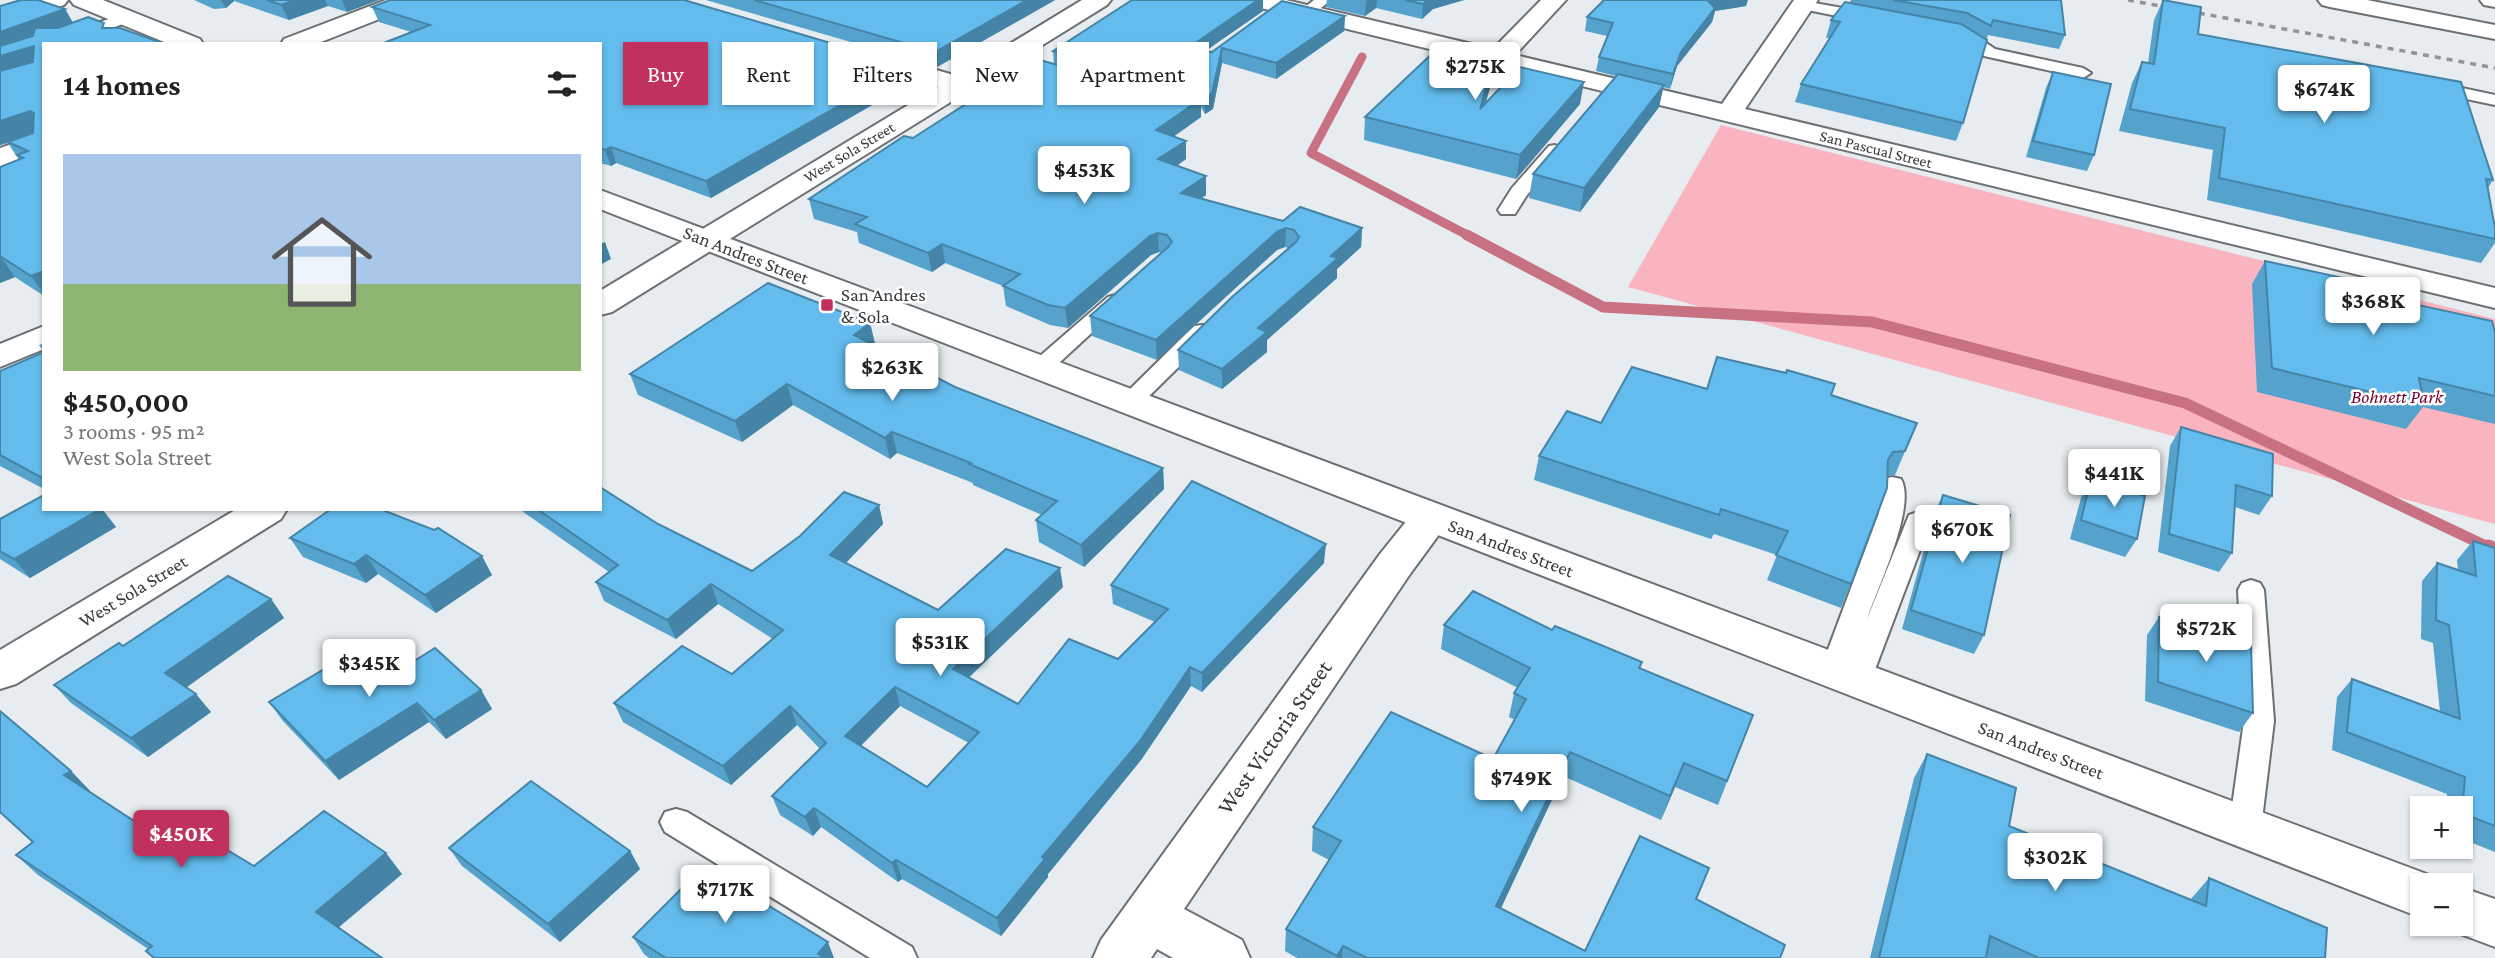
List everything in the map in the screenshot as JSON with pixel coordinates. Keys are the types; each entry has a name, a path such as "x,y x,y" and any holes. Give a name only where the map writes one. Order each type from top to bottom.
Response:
{"main road":[{"path":"0,19 56,0"},
{"path":"82,0 130,29 158,31 186,42"},
{"path":"298,42 407,0"},
{"name":"West Sola Street","path":"1030,42 1098,0"},
{"path":"1498,58 1554,0"},
{"path":"2330,0 2495,32"},
{"path":"2343,0 2495,23"},
{"path":"1729,113 1805,3"},
{"name":"San Pascual Street","path":"1287,8 1498,58 1602,95 1729,113 2495,298"},
{"name":"West Sola Street","path":"602,304 951,90"},
{"path":"0,158 42,142"},
{"name":"San Andres Street","path":"602,200 2410,890"},
{"path":"0,357 42,337"},
{"name":"West Sola Street","path":"0,672 264,511"},
{"name":"West Victoria Street","path":"1120,958 1395,564 1431,518"},
{"path":"2473,915 2495,923"},
{"path":"1149,917 1223,958"}],"lane":[{"path":"1805,3 1894,22"},
{"path":"58,42 75,36 130,29"},
{"path":"1934,30 1961,35 1990,53 2082,73"},
{"path":"75,36 89,42"},
{"path":"2423,84 2495,100"},
{"path":"1508,211 1519,192 1569,134"},
{"path":"1040,368 1130,288"},
{"path":"1130,402 1213,320"},
{"path":"1845,675 1892,513 1892,485"},
{"path":"1845,675 1919,521"},
{"path":"2245,828 2259,721 2252,590"},
{"path":"676,822 900,958"}],"green space":[{"name":"Bohnett Park","path":"1721,125 2495,319 2495,524 1628,287"}],"building":[{"path":"21,0 38,0 65,9 0,32 0,6"},
{"path":"267,0 295,0 281,5"},
{"path":"390,0 684,0 828,42 828,105 840,105 706,181 611,147 602,149 602,42 386,42 430,25 372,7"},
{"path":"754,0 1027,0 937,51 937,42 900,42"},
{"path":"1132,0 1258,0 1197,42 1067,42"},
{"path":"1405,0 1428,0 1423,4"},
{"path":"1604,0 1707,0 1715,8 1681,52 1673,74 1599,57 1613,23 1587,17"},
{"path":"1893,0 2061,0 2065,35 1993,20 1991,26 1967,13"},
{"path":"2163,0 2201,7 2198,34 2461,82 2493,180 2486,179 2495,239 2219,178 2225,128 2130,109 2142,62 2154,64"},
{"path":"1282,1 1345,16 1276,63 1222,48 1212,93 1209,95 1209,52"},
{"path":"1845,2 1961,24 1987,40 1963,123 1801,84 1840,22 1831,20"},
{"path":"88,17 104,23 102,28 120,28 159,42 42,42 42,272 31,276 0,256 0,167 23,158 17,155 28,151 8,142 33,133 34,113 30,111 0,121 0,71 33,62 34,46 0,56 0,46 33,36 35,28 58,28"},
{"path":"1439,47 1494,61 1480,109 1520,67 1584,82 1520,155 1365,117"},
{"path":"1043,61 1057,65 1057,105 1192,105 1156,130 1186,141 1158,159 1206,176 1181,193 1283,221 1300,207 1362,228 1331,256 1338,258 1258,328 1267,332 1222,369 1178,350 1232,297 1296,242 1299,237 1294,230 1286,228 1278,231 1156,340 1090,316 1168,247 1172,242 1167,235 1158,233 1150,236 1065,308 1048,305 1003,286 1020,274 942,244 928,253 855,224 867,217 809,199 904,136 913,138 964,105 1043,105"},
{"path":"2053,72 2111,84 2094,155 2033,141"},
{"path":"1618,74 1664,85 1584,188 1533,174"},
{"path":"2265,261 2402,291 2404,302 2492,321 2495,332 2495,396 2419,378 2424,405 2272,368"},
{"path":"768,283 870,323 854,335 955,387 1163,468 1081,545 1036,520 1057,501 892,432 885,438 787,384 735,421 630,374"},
{"path":"42,353 42,478 0,455 0,371"},
{"path":"1717,357 1786,373 1787,370 1835,384 1831,395 1917,423 1905,451 1893,452 1888,460 1887,488 1851,584 1776,555 1788,531 1721,509 1719,515 1539,456 1567,411 1601,423 1632,367 1707,389"},
{"path":"2181,427 2273,454 2272,496 2236,485 2232,553 2169,534"},
{"path":"2091,479 2145,496 2137,539 2081,520"},
{"path":"1192,481 1326,544 1202,673 1190,667 1140,741 1042,857 1045,859 997,918 896,860 892,863 814,808 805,817 772,796 826,743 790,706 723,766 614,703 682,646 732,674 783,630 711,584 667,620 596,582 618,565 540,511 602,511 602,488 658,524 752,571 800,536 844,492 879,505 830,555 938,610 1006,549 1060,568 953,669 1018,704 1069,639 1118,659 1168,609 1111,585","holes":["895,687 979,732 927,787 845,736"]},
{"path":"1943,495 2010,515 1984,635 1911,610"},
{"path":"42,496 42,511 97,511 14,559 0,551 0,519"},
{"path":"328,511 385,511 434,530 438,528 482,556 425,595 366,555 354,564 290,538"},
{"path":"2473,541 2495,548 2495,826 2473,817 2473,796 2463,796 2465,777 2347,732 2352,679 2460,719 2449,625 2436,620 2437,563 2476,576"},
{"path":"228,576 271,599 165,673 196,694 131,738 54,685 119,643 123,646"},
{"path":"1473,591 1552,630 1555,626 1642,662 1639,668 1753,715 1727,781 1684,763 1670,796 1570,752 1496,906 1585,951 1640,836 1709,868 1696,899 1785,945 1780,958 1367,958 1343,946 1337,956 1286,929 1341,841 1313,827 1391,712 1493,759 1526,699 1514,693 1530,668 1444,625"},
{"path":"2159,617 2251,644 2253,713 2158,682"},
{"path":"435,648 481,690 434,720 417,703 325,761 269,702 351,653 381,682"},
{"path":"0,711 71,771 64,775 157,836 177,820 254,866 324,811 386,853 316,912 382,958 154,958 146,951 152,946 16,855 33,842 0,812"},
{"path":"1927,754 2016,788 2009,826 2206,906 2209,878 2327,928 2325,958 2039,958 1990,936 1986,958 1879,958"},
{"path":"531,781 630,851 548,924 449,848"},
{"path":"704,866 828,942 818,954 825,958 666,958 633,937"}],"waterway":[{"path":"1362,57 1311,153 1471,237"},
{"path":"1467,235 1603,307 1872,322 2185,403 2492,549"},
{"path":"2488,547 2495,550"}],"railway":[{"path":"2128,0 2495,68"}],"place":[{"name":"San Andres & Sola","path":"827,305"}]}
